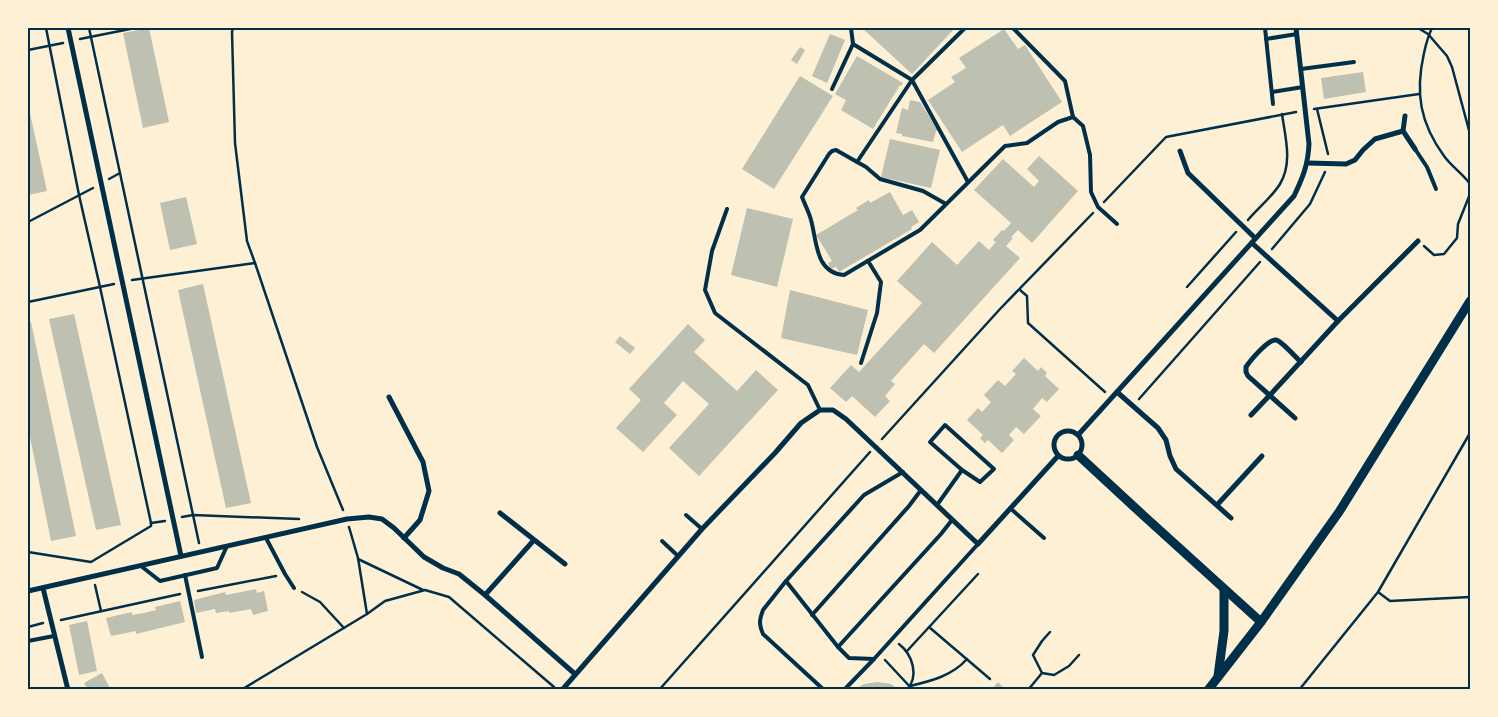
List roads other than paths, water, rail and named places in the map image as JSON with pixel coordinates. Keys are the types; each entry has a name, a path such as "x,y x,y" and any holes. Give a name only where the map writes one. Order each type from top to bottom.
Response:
{"street":[{"path":"68,28 181,556"},
{"path":"1078,435 1294,196 1308,163 1309,144 1296,28"},
{"path":"1405,116 1403,131 1415,149"},
{"path":"1308,163 1346,164 1355,160 1375,139 1403,131"},
{"path":"1180,151 1188,173 1242,226 1253,241 1338,321"},
{"path":"1251,415 1338,321 1418,241"},
{"path":"1208,690 1261,622 1339,512 1470,301"},
{"path":"1295,418 1248,376 1246,367 1272,340 1277,340 1301,362"},
{"path":"1117,392 1158,428 1166,440 1176,470 1231,518"},
{"path":"389,397 423,462 429,491 420,520 404,538"},
{"path":"562,690 702,529 801,423 820,410 833,410 846,419 978,544 1058,456"},
{"path":"1064,432 1078,435 1081,442 1078,455 1072,459 1058,456 1054,450 1054,442 1057,436 1064,432"},
{"path":"1078,455 1261,622"},
{"path":"1217,505 1262,456"},
{"path":"500,513 565,564"},
{"path":"28,591 346,519 368,517 382,519 424,557 458,574 485,595 575,674"},
{"path":"485,595 534,540"},
{"path":"43,588 68,690"},
{"path":"1218,677 1224,631 1224,589"}],"lane":[{"path":"832,89 854,44 851,28"},
{"path":"857,162 912,80 965,28"},
{"path":"1012,28 1065,81 1073,117 1083,126 1090,155 1090,192 1098,207 1117,224"},
{"path":"1265,28 1273,104"},
{"path":"1266,39 1297,34"},
{"path":"854,44 912,80 968,182"},
{"path":"1301,69 1354,62"},
{"path":"1272,92 1303,87"},
{"path":"946,204 923,192 880,179 841,151 836,150 832,151 802,197 811,218 818,253 824,266 836,274 844,275 920,230 1005,146 1027,143 1058,122 1073,117"},
{"path":"1415,149 1436,189"},
{"path":"727,210 712,251 705,290 715,312 808,385 820,410"},
{"path":"861,363 878,313 882,282 868,261"},
{"path":"945,425 994,469 980,482 962,470 930,442 945,425"},
{"path":"937,505 962,470"},
{"path":"824,690 763,634 759,624 763,610 786,581 864,495 903,472"},
{"path":"812,615 921,490"},
{"path":"1010,508 1044,538"},
{"path":"686,515 702,529"},
{"path":"838,647 952,520"},
{"path":"266,538 284,574 294,588"},
{"path":"662,541 678,556"},
{"path":"844,690 978,544"},
{"path":"140,566 160,581 217,568 227,546"},
{"path":"185,575 202,657"},
{"path":"786,581 838,647 849,658 874,659"},
{"path":"28,641 54,636"}]}
